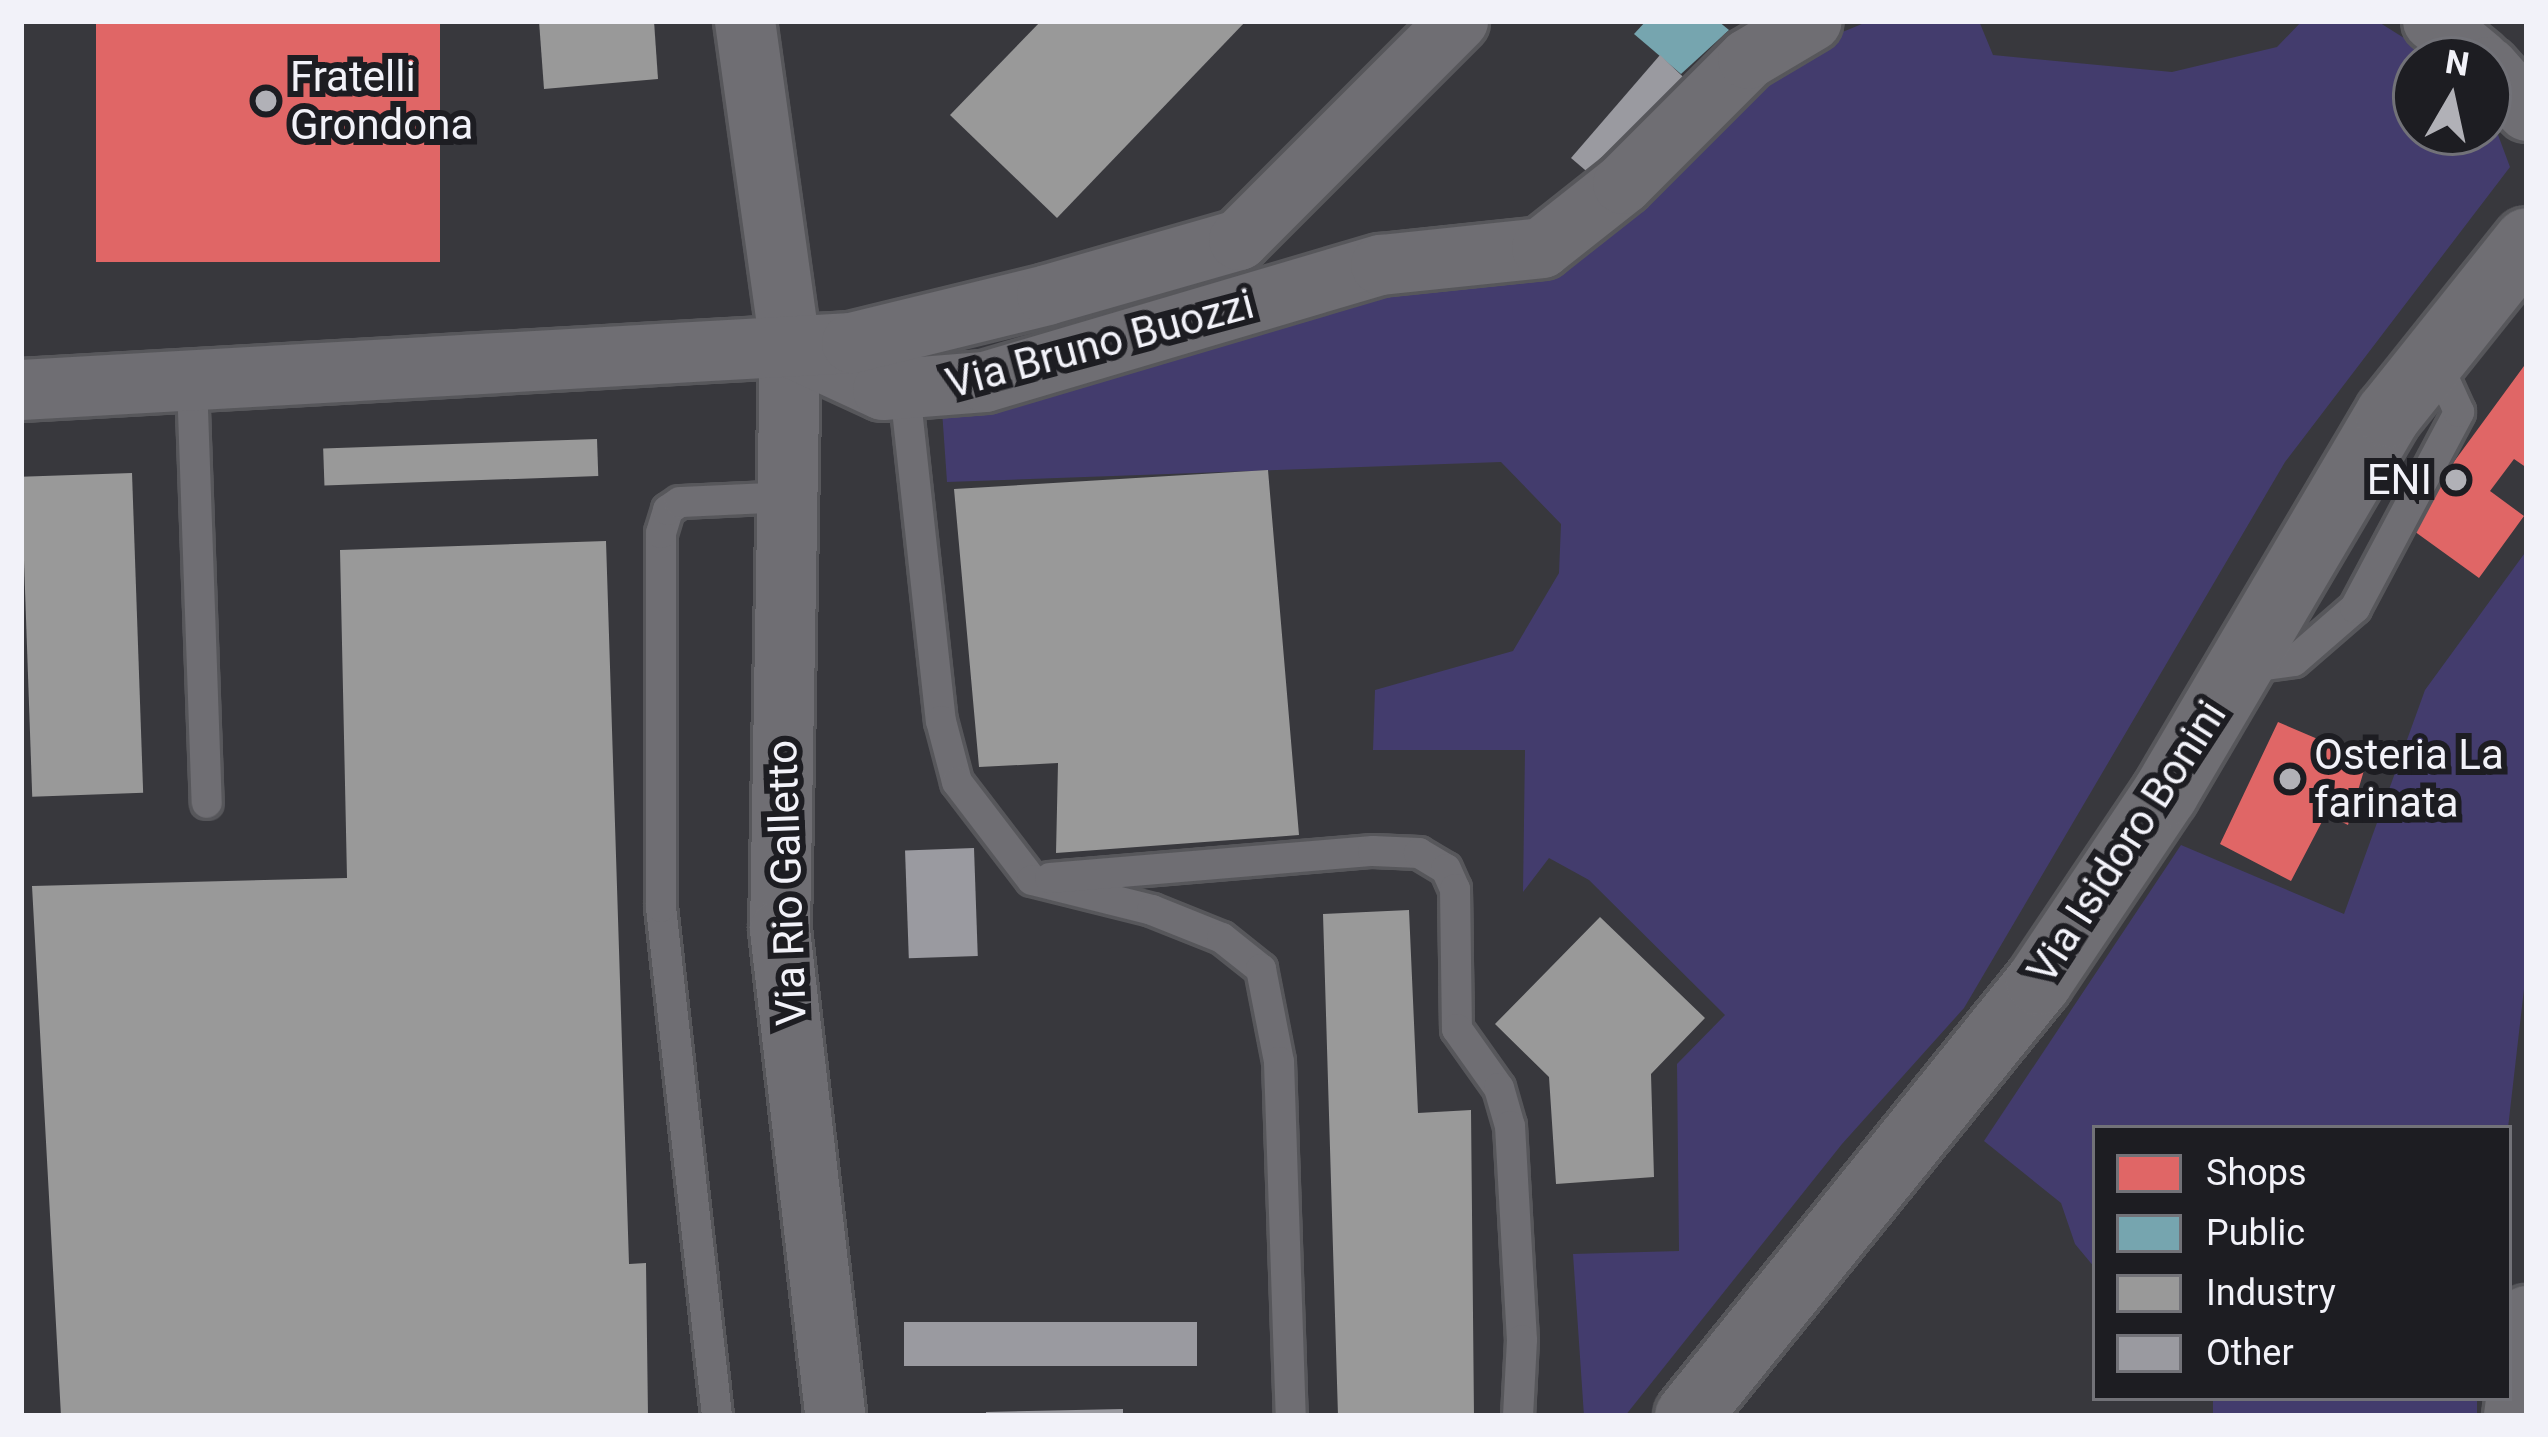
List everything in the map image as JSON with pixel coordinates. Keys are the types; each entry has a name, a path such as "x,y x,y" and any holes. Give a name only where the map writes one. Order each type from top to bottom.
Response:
{"street":[{"name":"Via Rio Galletto","path":"745,21 790,347 780,930 835,1416"},
{"path":"21,390 853,343 1239,240 1458,21"},
{"name":"Via Bruno Buozzi","path":"790,347 840,375 905,391 1046,367 1381,265 1542,248 1623,184 1748,59 1812,21"},
{"name":"Via Isidoro Bonini","path":"1688,1416 2039,982 2238,669 2389,414 2527,241"},
{"path":"2514,1416 2527,1316"}],"lane":[{"path":"192,382 207,803"},
{"path":"905,391 946,742 957,782 1033,880 1152,910 1222,938 1261,969 1279,1062 1291,1416"},
{"path":"717,1416 661,907 661,533 668,510 680,502 789,497"},
{"path":"1033,880 1373,851 1419,853 1446,869 1455,889 1457,1029 1499,1088 1510,1126 1522,1340 1518,1416"}],"shaded area":[{"path":"1869,21 1979,21 1993,55 2172,72 2277,47 2302,21 2377,21 2401,36 2392,36 2392,156 2506,156 2510,167 2285,462 1964,1008 1842,1144 1625,1416 1584,1416 1573,1254 1679,1251 1677,1064 1725,1015 1589,880 1549,858 1523,892 1525,750 1373,750 1375,690 1513,651 1559,573 1561,524 1501,462 947,482 941,396 1253,317 1503,266 1517,283 1590,235 1768,63"},
{"path":"2527,550 2527,963 2508,1125 2092,1125 2092,1264 2075,1244 2061,1203 1984,1141 2181,845 2344,914 2425,690"},
{"path":"2213,1401 2477,1401 2477,1416 2213,1416"}],"building: Shops":[{"name":"Fratelli Grondona","path":"96,21 440,21 440,262 96,262"},
{"name":"ENI","path":"2524,366 2527,468 2514,459 2490,491 2524,516 2479,578 2389,513 2435,450 2453,463"},
{"path":"2278,722 2367,760 2348,825 2326,814 2291,881 2220,844"}],"building: Public":[{"path":"1646,21 1718,21 1729,30 1681,74 1634,34"}],"building: Industry":[{"path":"539,21 654,21 658,79 544,89"},
{"path":"1041,21 1246,21 1057,218 950,115"},
{"path":"597,439 598,476 324,486 323,449"},
{"path":"1268,470 1299,835 1056,853 1058,763 979,767 954,489"},
{"path":"132,473 143,793 32,797 21,477"},
{"path":"606,541 629,1264 646,1263 648,1416 61,1416 32,886 347,878 340,550"},
{"path":"1409,910 1418,1113 1471,1110 1474,1416 1338,1416 1323,914"},
{"path":"1600,917 1705,1018 1651,1074 1654,1177 1556,1184 1549,1077 1495,1024"}],"building: Other":[{"path":"1660,55 1698,91 1605,187 1571,158"},
{"path":"974,848 978,956 909,958 905,850"},
{"path":"904,1322 1197,1322 1197,1366 904,1366"},
{"path":"1123,1409 1123,1416 986,1416 986,1412"}],"place":[{"name":"Fratelli Grondona","path":"266,101"},
{"name":"ENI","path":"2456,480"},
{"name":"Osteria La farinata","path":"2290,779"}]}
